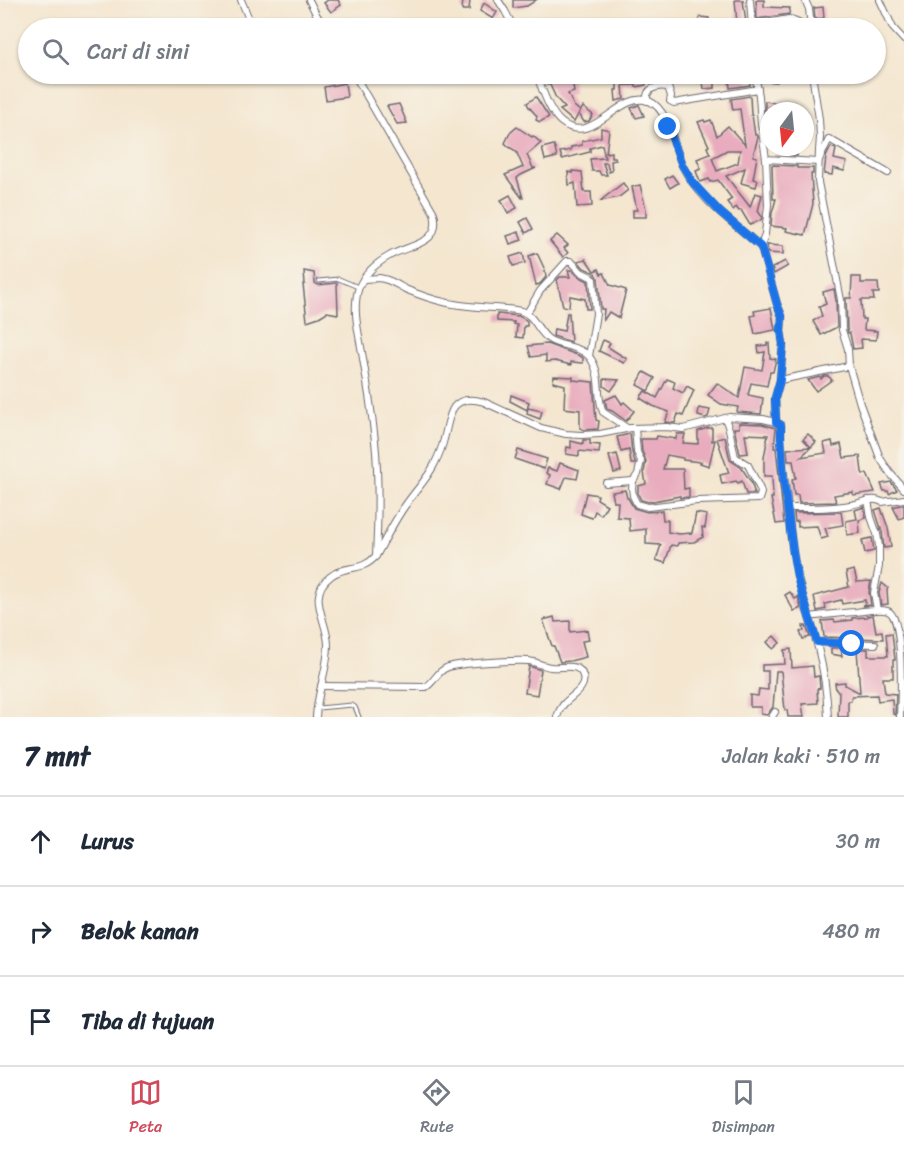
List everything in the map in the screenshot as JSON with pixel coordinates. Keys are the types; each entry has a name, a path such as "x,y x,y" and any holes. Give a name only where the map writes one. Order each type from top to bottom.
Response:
{"street":[{"path":"241,0 249,18"},
{"path":"309,0 319,18"},
{"path":"498,0 509,18"},
{"path":"750,0 750,18"},
{"path":"805,0 810,18"},
{"path":"880,0 893,28 904,40"},
{"path":"360,84 434,213 436,221 434,230 425,241 390,255 371,268 359,287 356,300 375,443 376,556"},
{"path":"540,84 551,108 560,121 571,128 592,126 639,99 657,107 665,117 682,165 693,183 720,212 761,247"},
{"path":"757,84 766,159 768,205 765,234 761,247 782,316 783,344 780,380 775,398 776,422"},
{"path":"814,84 820,137 818,182 842,300 842,330 848,349 849,366 880,458 904,489"},
{"path":"647,101 646,94 649,90 662,86 668,87 670,101 674,103 758,90"},
{"path":"818,162 829,139 888,173"},
{"path":"766,159 818,162"},
{"path":"527,313 540,291 567,261 571,261 581,272 593,279 596,314 589,356 596,371 599,400 603,412 631,428 641,461 632,488 637,504 648,507 697,501 759,499 760,489 748,465 735,457 725,418"},
{"path":"363,280 384,279 414,293 445,302 527,313 539,330 549,339 589,356"},
{"path":"780,380 849,366"},
{"path":"316,717 327,662 328,645 319,610 320,592 324,583 341,570 367,564 376,556 406,504 436,463 453,408 467,400 475,400 484,402 527,423 566,434 600,434 631,428 683,429 729,417 763,419 781,425 784,482 797,577 817,642 827,692 828,717"},
{"path":"606,483 633,480"},
{"path":"788,508 851,505 868,500 882,502 904,499"},
{"path":"868,500 879,546 879,567 874,594 877,609"},
{"path":"809,617 877,609 890,611 898,618 904,643 900,717"},
{"path":"817,642 875,644"},
{"path":"321,686 426,687 444,668 462,665 527,661 553,668 571,666 580,670 584,683 565,703 557,717"}],"lane":[{"path":"319,280 339,279 359,287"},
{"path":"316,709 352,705 359,717"}],"building":[{"path":"328,0 338,0 341,5 331,12 324,3"},
{"path":"463,0 470,0 469,10 462,10"},
{"path":"513,0 536,0 527,6 513,8"},
{"path":"735,0 743,0 745,18 736,18"},
{"path":"756,0 764,0 764,7 790,8 789,14 757,18"},
{"path":"484,3 497,12 491,18 480,11"},
{"path":"823,7 824,18 815,18 814,8"},
{"path":"345,84 347,97 326,100 324,87"},
{"path":"573,84 574,92 568,94 574,106 580,111 574,122 560,110 565,108 556,98 550,85 547,85"},
{"path":"617,84 646,85 636,87 636,85 623,85 624,99 616,101 615,90 617,90"},
{"path":"703,84 715,84 715,88 704,89"},
{"path":"730,84 750,84 750,85 730,88"},
{"path":"750,96 751,115 755,135 758,137 753,156 757,157 753,179 758,180 756,187 741,183 745,168 726,176 750,207 755,193 762,195 758,211 762,217 761,220 750,225 741,210 739,211 736,207 733,210 727,202 732,199 718,180 710,182 709,179 700,182 696,171 701,169 697,159 710,154 707,147 709,146 698,122 711,120 717,136 728,126 745,145 740,109 733,110 731,99","holes":["727,150 740,150 738,163 717,171 712,158"]},
{"path":"536,97 549,117 540,122 536,120 537,116 527,103"},
{"path":"399,104 407,123 397,124 387,106"},
{"path":"639,105 644,116 636,118 631,108"},
{"path":"583,107 593,115 589,121 584,122 579,114"},
{"path":"517,127 541,143 527,155 533,168 536,168 517,178 523,198 505,175 523,167 516,151 505,143 510,133"},
{"path":"601,128 609,130 606,153 611,152 611,157 615,157 616,160 611,161 612,171 609,172 607,163 603,163 607,175 601,175 599,171 592,171 590,159 605,158 602,145 590,148 590,152 562,159 560,152 582,145 582,141 601,137"},
{"path":"554,145 557,157 545,160 542,148"},
{"path":"831,147 836,149 834,159 847,162 844,171 833,168 832,175 824,174 826,157"},
{"path":"772,165 813,168 813,174 811,174 813,204 805,235 786,231 787,228 771,226 776,199 773,199"},
{"path":"573,171 582,172 584,192 591,192 592,206 577,207 575,183 569,185 568,172 573,173"},
{"path":"672,175 678,183 670,188 665,179"},
{"path":"623,183 628,190 619,197 600,201"},
{"path":"640,185 646,217 633,217 633,210 637,210 632,187"},
{"path":"510,195 517,208 508,213 501,200"},
{"path":"527,218 533,229 526,233 520,222"},
{"path":"519,232 522,240 510,244 507,236"},
{"path":"557,235 568,245 564,248 568,253 563,257 550,241"},
{"path":"767,245 783,246 783,254 768,253"},
{"path":"523,253 525,263 513,266 510,257"},
{"path":"537,253 546,277 536,285 529,256"},
{"path":"586,259 594,271 599,269 601,274 604,273 610,285 626,290 619,318 609,312 603,321 604,309 601,309 598,278 595,273 584,268 578,261"},
{"path":"785,261 788,266 774,274 772,268"},
{"path":"568,270 572,270 588,281 590,309 586,309 585,299 570,296 569,307 563,306 557,280 560,277 570,277"},
{"path":"304,271 314,273 315,283 318,285 337,283 338,314 327,312 307,321"},
{"path":"852,277 861,277 861,283 878,283 879,293 873,293 874,300 861,300 862,319 865,319 864,330 877,331 876,340 861,339 862,348 853,349 847,329 846,298 851,298"},
{"path":"834,289 837,327 821,335 813,321 822,316 819,307 826,304 823,292"},
{"path":"771,308 775,330 755,334 751,316 755,315 754,311"},
{"path":"567,313 569,313 571,342 553,336 554,329 564,331"},
{"path":"497,314 519,316 526,320 527,326 524,326 523,338 516,337 517,325 513,324 514,322 497,321"},
{"path":"603,340 610,343 608,347 627,359 624,363 599,351"},
{"path":"769,343 770,358 776,359 773,372 770,372 767,386 751,383 748,395 763,398 761,414 737,412 738,407 721,404 708,395 717,383 739,398 745,367 762,370 765,352 759,353 758,346 767,345"},
{"path":"547,344 580,356 583,358 583,363 571,362 571,365 555,361 546,362 546,355 531,357 528,346"},
{"path":"644,372 655,378 648,391 637,385"},
{"path":"554,376 573,377 573,380 593,382 596,420 599,421 598,429 580,428 580,410 564,408 565,385 553,382"},
{"path":"824,376 832,380 816,391 808,380 820,377 821,379"},
{"path":"604,379 619,380 611,391 604,386"},
{"path":"667,379 675,382 673,388 683,393 687,386 694,390 683,416 678,414 675,423 665,422 669,412 640,398 645,391 657,398"},
{"path":"511,395 529,402 527,410 510,401"},
{"path":"616,395 622,404 624,402 634,411 626,421 607,409 605,400"},
{"path":"528,408 542,411 540,419 527,414"},
{"path":"699,408 710,410 708,417 698,416"},
{"path":"739,423 762,424 776,428 774,448 776,448 784,523 776,524 771,498 773,498 772,476 764,476 768,435 745,434 748,453 740,454 734,428 739,428"},
{"path":"712,428 712,441 715,440 709,466 701,462 667,455 663,469 683,469 684,489 689,488 689,497 680,498 680,496 648,502 641,500 638,486 646,484 644,472 646,461 641,439 656,439 657,436 676,439 677,434 685,434 683,443 698,444 698,431"},
{"path":"630,434 635,464 631,464 629,450 621,452 617,437"},
{"path":"808,434 816,442 811,447 803,439"},
{"path":"725,437 730,460 741,467 751,482 755,494 746,494 742,481 722,484 720,475 729,473 717,439"},
{"path":"583,440 590,440 590,444 600,445 599,453 579,451 579,456 566,454 567,447 571,448 571,441 583,444"},
{"path":"832,441 833,446 841,444 844,458 860,456 862,472 867,474 875,492 834,495 836,502 799,503 798,495 794,495 792,479 796,478 793,461 788,461 787,449 811,447 801,457 826,453 824,443"},
{"path":"518,450 547,459 544,469 515,459"},
{"path":"617,454 621,471 614,473 609,456"},
{"path":"560,463 579,470 577,479 566,477 561,489 547,484 550,475 546,473 548,468 557,471"},
{"path":"891,482 897,490 889,494 888,491 884,491 881,484"},
{"path":"625,490 634,508 647,512 662,511 663,520 668,520 668,532 692,533 696,513 707,515 705,528 702,527 703,537 694,542 671,545 665,563 656,560 661,545 646,544 646,529 630,531 629,518 617,517 618,502 614,502 612,492"},
{"path":"586,493 598,495 597,499 607,505 601,515 595,511 592,518 581,514"},
{"path":"904,504 904,517 899,519 893,507"},
{"path":"864,507 866,518 859,520 860,533 847,535 846,521 857,519 855,510"},
{"path":"881,508 888,528 891,547 884,548 875,510"},
{"path":"841,512 843,525 825,528 828,537 821,539 817,526 798,527 798,521 795,522 794,513"},
{"path":"872,538 874,551 865,553 862,540"},
{"path":"854,570 857,582 871,581 869,592 871,605 863,606 865,600 842,604 841,600 825,604 826,609 817,611 814,596 849,587 846,572"},
{"path":"882,583 888,588 888,604 881,605 879,593"},
{"path":"790,592 795,599 798,597 801,608 794,611 785,595"},
{"path":"873,615 876,632 882,631 883,639 824,637 822,621 852,620 852,618"},
{"path":"554,617 555,622 570,621 570,632 587,630 589,640 582,641 586,657 560,662 543,620"},
{"path":"803,626 806,626 810,637 803,639 800,632 804,631"},
{"path":"892,633 895,660 893,660 893,678 883,678 885,693 896,694 895,715 892,699 878,701 877,695 852,696 851,701 848,701 848,717 838,717 839,692 836,690 835,683 845,682 845,685 860,693 857,649 868,649 868,656 888,656 886,634"},
{"path":"774,636 780,643 773,649 767,642"},
{"path":"831,648 841,648 842,656 831,654"},
{"path":"791,649 792,668 813,666 814,677 819,676 818,703 802,704 804,717 788,717 787,710 785,710 781,671 776,671 773,707 767,715 761,714 761,707 750,707 750,695 758,696 759,689 768,690 768,671 762,671 762,665 785,664 784,650"},
{"path":"529,666 541,670 537,695 525,693"}],"route":[{"path":"668,127 682,165 693,183 720,212 761,247 782,316 783,344 780,380 775,398 776,422 781,425 784,482 797,577 817,642 852,644"}]}
